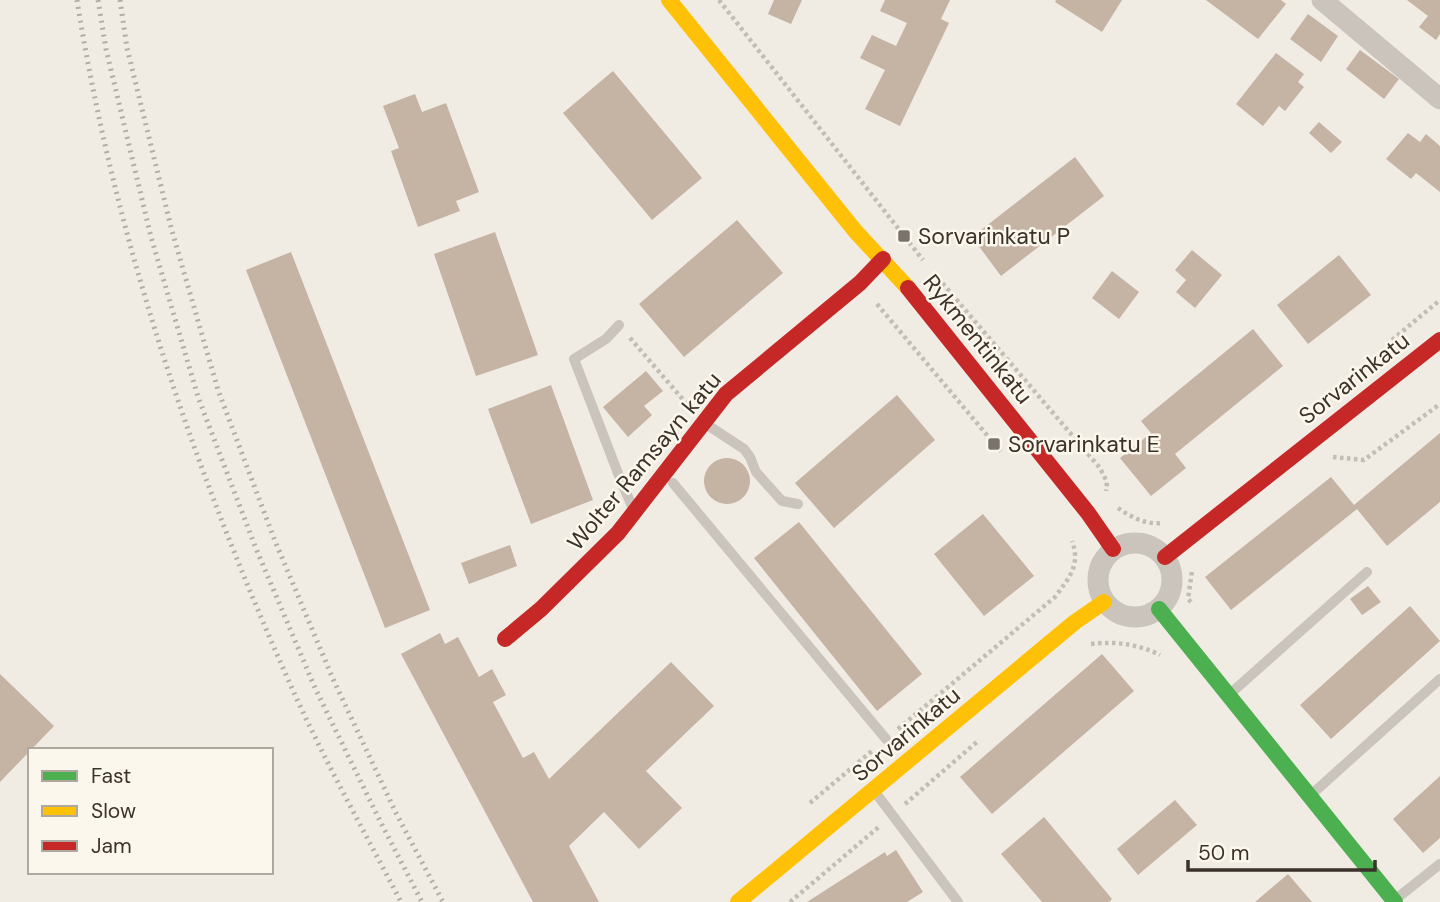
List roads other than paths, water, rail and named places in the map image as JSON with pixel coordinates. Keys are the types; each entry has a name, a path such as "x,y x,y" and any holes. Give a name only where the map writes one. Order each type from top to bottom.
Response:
{"street":[{"name":"Rykmentinkatu","path":"669,0 856,232 883,258 1088,513 1113,549"},
{"path":"1322,0 1440,99"},
{"name":"Wolter Ramsayn katu","path":"505,639 541,609 608,543 726,394 860,283 883,258"},
{"name":"Sorvarinkatu","path":"1165,557 1440,340"},
{"path":"1132,542 1150,545 1165,557 1172,572 1170,593 1159,609 1141,618 1120,615 1104,602 1097,583 1101,561 1113,549 1132,542"},
{"name":"Sorvarinkatu","path":"738,902 1075,622 1104,602"},
{"path":"1159,609 1394,901"}],"lane":[{"path":"619,325 606,339 574,359 635,512"},
{"path":"703,421 744,449 756,472 782,500 798,504"},
{"path":"673,483 886,739"},
{"path":"1228,694 1367,572"},
{"path":"1310,796 1440,679"},
{"path":"873,790 958,902"},
{"path":"1394,901 1440,864"}],"railway":[{"path":"77,0 113,179 136,267 192,441 258,611 295,695 401,902"},
{"path":"98,0 106,49 151,237 198,397 255,546 315,688 422,902"},
{"path":"120,0 127,48 172,231 218,390 275,541 333,679 396,813 443,902"}],"place":[{"name":"Sorvarinkatu P","path":"904,236"},
{"name":"Sorvarinkatu E","path":"994,444"}]}
